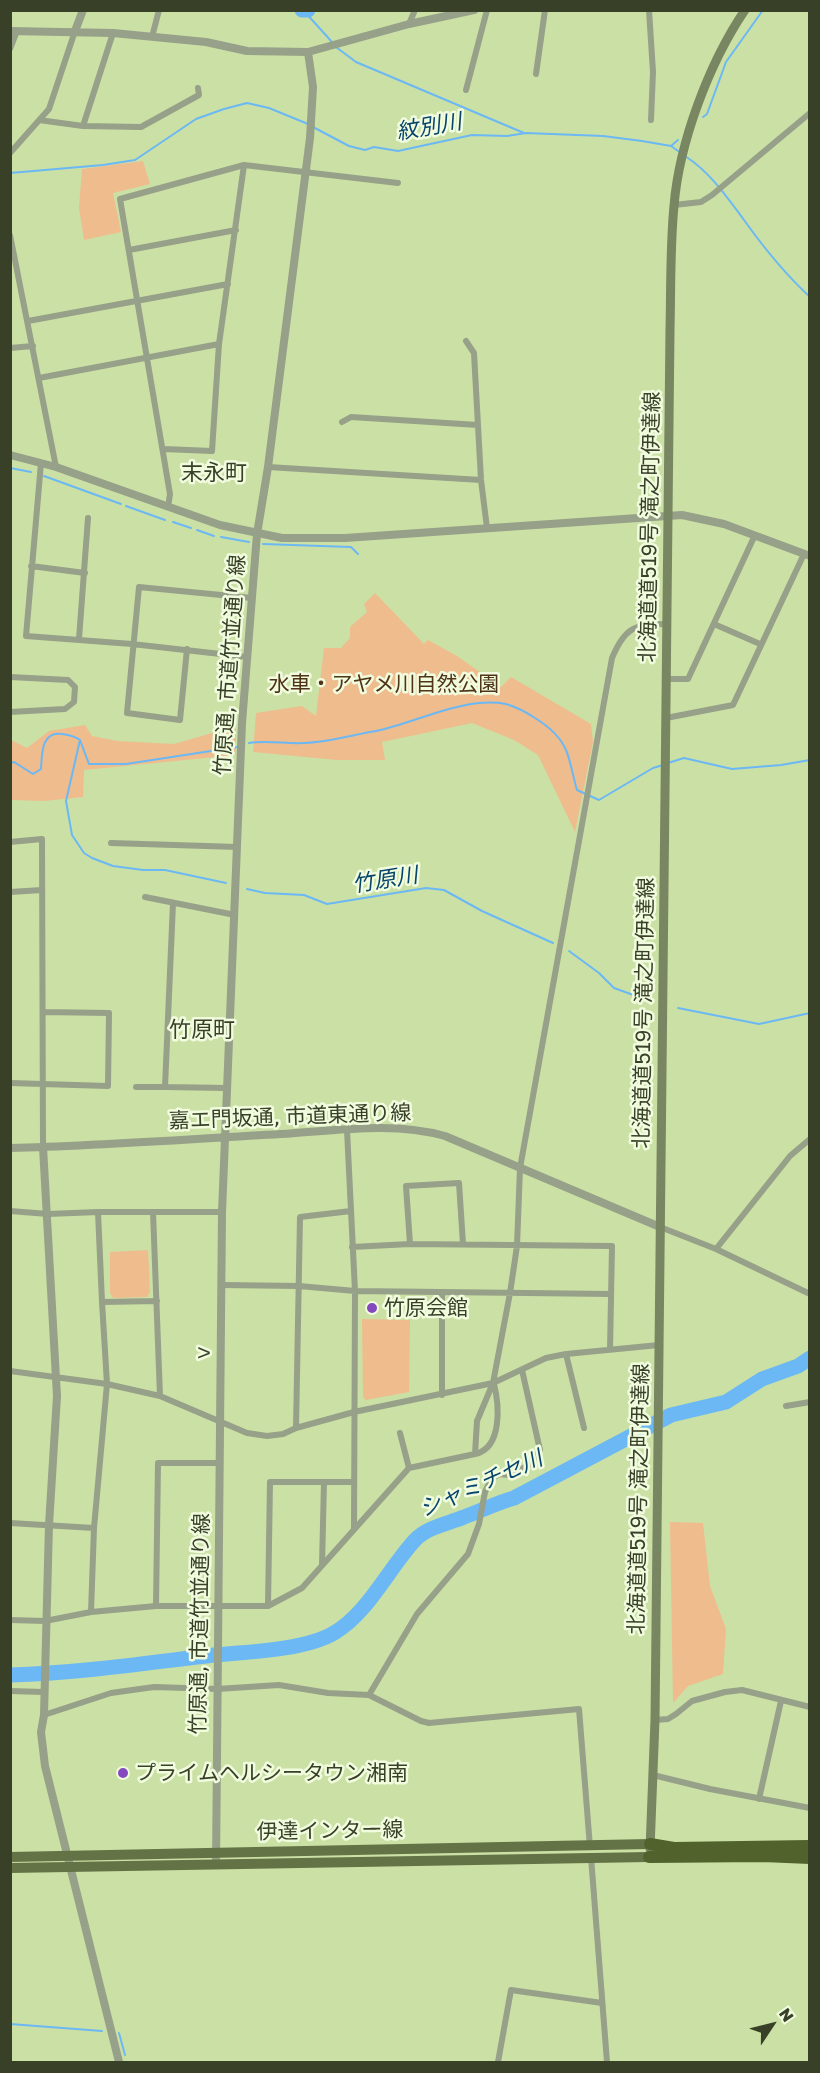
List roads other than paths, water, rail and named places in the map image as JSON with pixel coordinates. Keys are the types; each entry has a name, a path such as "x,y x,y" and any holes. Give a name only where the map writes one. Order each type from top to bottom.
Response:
{"highway":[{"path":"650,1851 674,1848 810,1846"},
{"path":"650,1851 810,1858"}],"main road":[{"name":"北海道道519号 滝之町伊達線","path":"650,1851 655,1720 670,330 674,205 679,170 711,69 745,10"},
{"name":"伊達インター線","path":"10,1857 70,1861 650,1851"},
{"name":"伊達インター線","path":"10,1868 70,1861"}],"street":[{"path":"11,152 49,109 83,10"},
{"path":"153,37 159,10"},
{"path":"409,24 415,10"},
{"path":"10,49 14,31 75,31 206,42 248,51 308,52 409,24 474,10"},
{"path":"466,90 487,10"},
{"path":"536,74 545,10"},
{"path":"649,10 653,72 651,120"},
{"path":"83,126 113,33"},
{"name":"竹原通, 市道竹並通り線","path":"222,1285 224,1137 247,657 257,534 268,467 310,138 313,87 308,52"},
{"path":"39,120 83,126 141,127 199,95 198,88"},
{"path":"674,205 701,202 712,195 810,113"},
{"path":"163,449 212,451 219,344 244,165"},
{"path":"168,507 170,494 163,449 120,199 244,165 398,183"},
{"path":"129,250 236,230"},
{"path":"10,235 56,467"},
{"path":"28,321 228,284"},
{"path":"466,341 474,353 487,528"},
{"path":"39,378 219,344"},
{"path":"10,348 33,346"},
{"path":"342,422 351,417 478,425"},
{"path":"10,454 56,467 220,525 282,538 324,538 668,515 703,519 755,535 807,555 760,644 733,705 666,718"},
{"path":"41,463 26,636 187,649 247,657"},
{"path":"268,467 482,480"},
{"path":"79,639 88,518"},
{"path":"666,679 688,679 755,535"},
{"path":"31,566 85,573"},
{"path":"187,649 180,720 126,712 139,587 252,598"},
{"path":"475,1454 477,1421 493,1383 510,1293 517,1245 520,1168 612,658 619,642 633,628 645,624 667,624"},
{"path":"714,624 760,644"},
{"path":"10,677 68,680 75,687 74,702 65,709 10,712"},
{"path":"10,842 42,839 43,1147 57,1396 45,1621 44,1715 41,1732 45,1766 119,2062"},
{"path":"111,843 237,848"},
{"path":"10,892 42,890"},
{"path":"145,897 235,915"},
{"path":"165,1087 173,903"},
{"path":"10,1083 108,1086 109,1013 43,1012"},
{"path":"136,1087 226,1088"},
{"name":"嘉エ門坂通, 市道東通り線","path":"10,1148 406,1128 445,1136 660,1227"},
{"path":"347,1130 355,1291 354,1529"},
{"path":"716,1249 790,1156 810,1140"},
{"path":"410,1244 406,1186 459,1183 464,1244"},
{"path":"10,1211 48,1214 222,1212"},
{"path":"296,1428 300,1217 351,1211"},
{"path":"91,1612 94,1528 107,1384 98,1212"},
{"path":"153,1212 160,1396"},
{"path":"660,1227 716,1249 810,1294"},
{"path":"352,1247 410,1244 612,1246 610,1349"},
{"path":"222,1285 299,1286 355,1291 611,1294"},
{"name":"ｖ","path":"220,1421 222,1285"},
{"path":"441,1395 442,1292"},
{"path":"102,1302 157,1301"},
{"path":"10,1371 107,1384 160,1396 247,1433 267,1436 283,1434 296,1428 354,1412 493,1383 546,1358 610,1349 659,1346"},
{"path":"566,1354 584,1428"},
{"path":"369,1695 417,1614 468,1554 479,1524 485,1492 491,1479 500,1474 508,1475 516,1472 530,1464 540,1450 522,1370"},
{"path":"10,1620 45,1621 91,1612 156,1605 268,1606 302,1588 410,1468 482,1453 494,1436 497,1424 498,1400 493,1383"},
{"path":"786,1406 810,1402"},
{"name":"竹原通, 市道竹並通り線","path":"216,1858 220,1421"},
{"path":"400,1433 410,1468"},
{"path":"156,1605 158,1463 220,1463"},
{"path":"268,1606 270,1482 354,1482"},
{"path":"322,1566 324,1482"},
{"path":"10,1523 94,1528"},
{"path":"44,1715 122,1691 154,1687 217,1689 279,1685 328,1694 369,1695 429,1723 579,1709 607,2062"},
{"path":"10,1691 43,1689"},
{"path":"655,1720 668,1719 692,1701 742,1690 810,1707"},
{"path":"759,1800 781,1701"},
{"path":"653,1775 759,1800 810,1808"},
{"path":"498,2062 511,1989 602,2003"}],"waterway":[{"path":"302,10 308,10"},
{"path":"703,117 707,114 726,62 763,10"},
{"path":"304,11 332,42"},
{"path":"336,47 356,62 524,133"},
{"name":"紋別川","path":"10,173 135,160 196,119 247,103 269,108 308,124"},
{"name":"紋別川","path":"313,127 349,146 365,150 374,147 398,151 472,135 507,136 526,133 603,136 642,141 671,146 681,153"},
{"path":"671,146 678,140"},
{"name":"紋別川","path":"685,156 718,185 759,241 810,297"},
{"path":"10,468 31,472"},
{"path":"44,476 121,504"},
{"path":"126,506 165,520"},
{"path":"173,522 191,528"},
{"path":"197,530 214,536"},
{"path":"221,537 249,542"},
{"path":"263,544 351,547 358,554"},
{"path":"249,743 304,743 331,740 376,731 457,707 490,703 506,704 517,708 549,728 566,750 577,790 599,800 653,768 663,765"},
{"path":"10,763 14,762 33,774 41,769 44,745 50,736 62,734 80,740"},
{"name":"竹原川","path":"80,740 66,801 72,835 84,853 113,866 165,870 226,883"},
{"path":"80,740 89,764 126,764 237,747"},
{"path":"668,763 684,758 732,769 810,760"},
{"name":"竹原川","path":"247,889 265,893 304,895 327,904 426,888 444,890 482,911 553,943"},
{"name":"竹原川","path":"569,951 599,973 614,988 650,1001"},
{"name":"竹原川","path":"678,1008 759,1024 810,1013"},
{"name":"シャミチセ川","path":"10,1675 87,1670 259,1651 292,1647 322,1639 334,1633 357,1614 378,1590 405,1551 425,1532 514,1498 671,1415 726,1402 762,1379 798,1366 810,1358"},
{"path":"10,2024 102,2031"},
{"path":"119,2033 125,2055"}],"place":[{"name":"竹原会館","path":"372,1308"},
{"name":"プライムヘルシータウン湘南","path":"123,1773"}],"district":[{"name":"末永町","path":"214,473"},
{"name":"竹原町","path":"202,1030"}],"park label":[{"name":"水車・アヤメ川自然公園","path":"384,684"}]}
